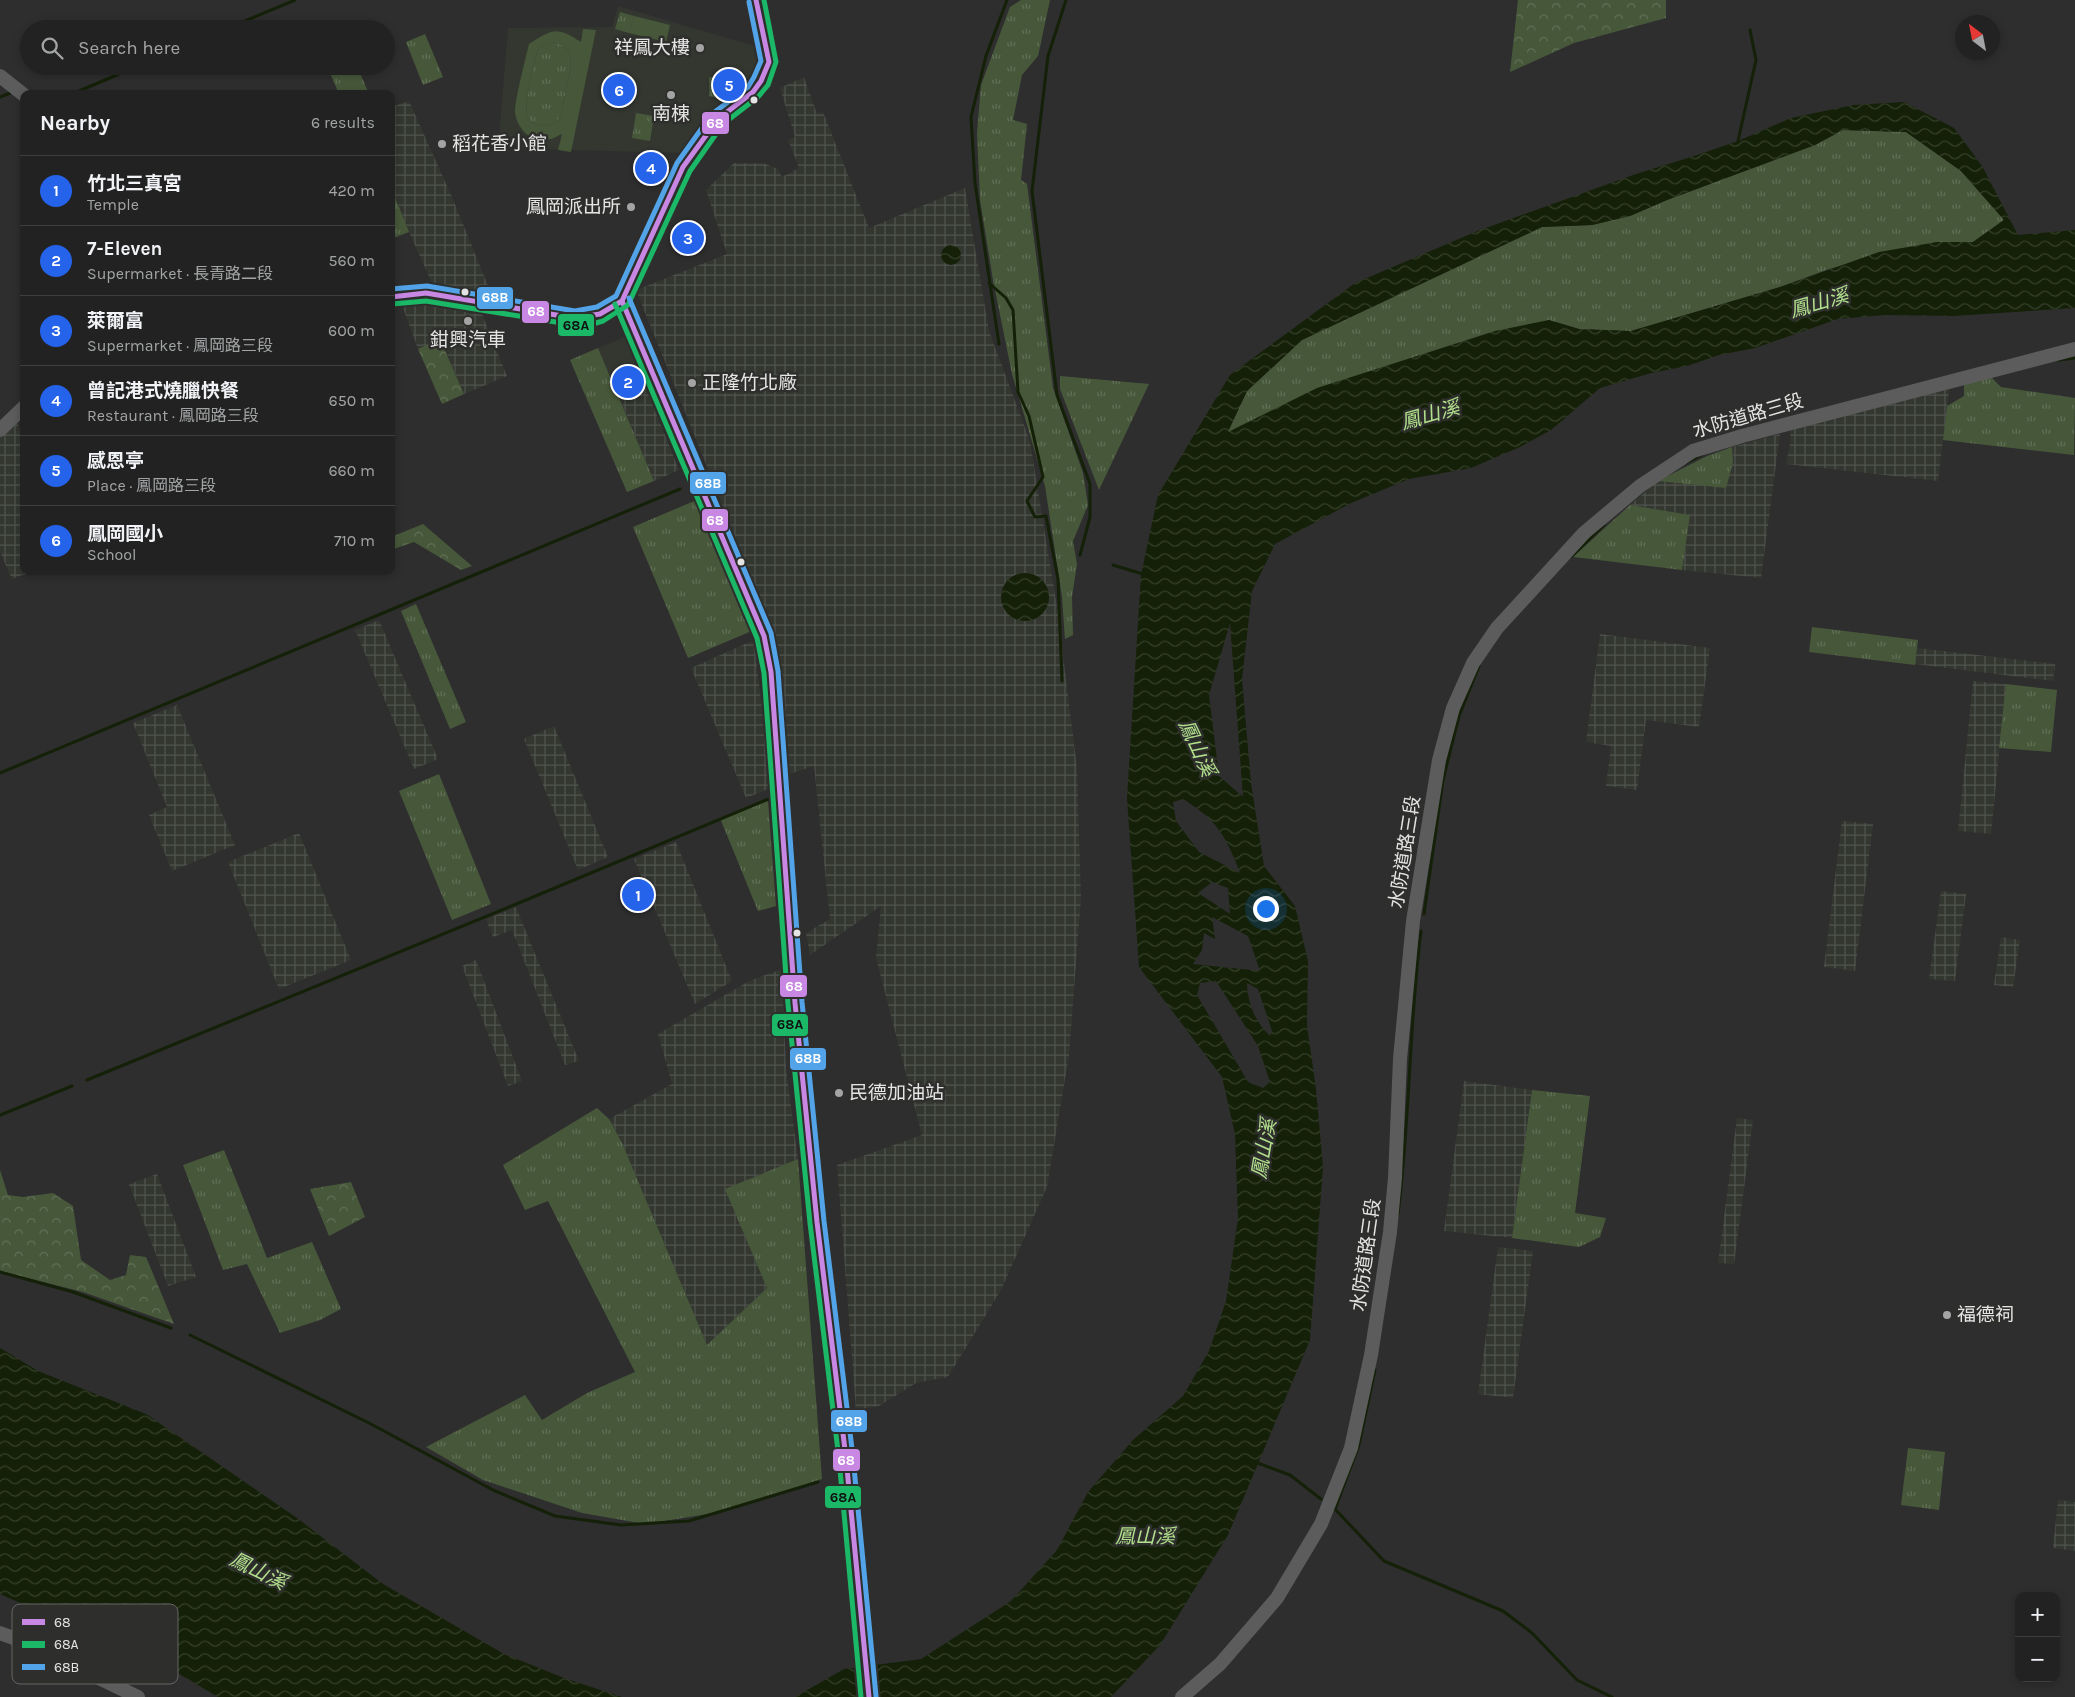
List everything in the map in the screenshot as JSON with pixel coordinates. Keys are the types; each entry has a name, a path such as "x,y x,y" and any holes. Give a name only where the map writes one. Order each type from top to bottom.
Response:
{"street":[{"path":"395,297 426,293 587,319 607,313 622,301 683,167 718,119 753,92 761,81 769,62 756,0"},
{"path":"0,76 20,92"},
{"path":"622,301 764,636 771,672 799,1043 816,1222 846,1458 869,1697"},
{"name":"水防道路三段","path":"1182,1697 1220,1664 1277,1598 1321,1524 1351,1448 1371,1355 1390,1232 1395,1178 1401,1049 1413,921 1439,760 1453,708 1473,663 1497,628 1584,533 1640,486 1693,451 1742,436 2075,349"},
{"path":"0,430 20,411"},
{"path":"0,1633 12,1637"},
{"path":"112,1684 138,1697"}],"shaded area":[{"path":"618,6 761,48 761,62 751,77 720,103 697,131 685,153 498,148 508,28 612,27"},
{"path":"804,77 817,114 823,112 869,228 965,188 989,331 1030,441 1057,607 1077,768 1081,898 1069,1055 1047,1187 1001,1290 948,1377 916,1383 879,1406 856,1410 837,1165 922,1135 876,958 881,906 810,955 806,933 830,919 814,766 787,775 773,631 636,290 727,254 706,190 734,163 763,163 778,169 782,177 799,168 788,140 795,137 780,88"},
{"path":"409,101 452,197 491,293 432,283 395,197 395,106"},
{"path":"413,303 448,305 482,314 507,376 464,394 441,339 418,349 402,305"},
{"path":"625,337 645,386 619,397 598,348"},
{"path":"1950,383 1938,481 1786,464 1791,439 1789,427"},
{"path":"645,386 679,470 654,481 619,397"},
{"path":"16,420 20,430 20,575 22,575 12,579 0,552 0,435"},
{"path":"1780,434 1761,578 1682,570 1690,515 1630,505 1658,481 1733,462 1732,447"},
{"path":"379,620 438,759 414,769 355,630"},
{"path":"1600,634 1710,648 1699,727 1646,720 1637,790 1606,786 1611,746 1586,742"},
{"path":"754,640 771,788 746,798 691,668"},
{"path":"1917,648 2055,664 2053,681 1915,664"},
{"path":"1973,681 2006,684 1991,834 1958,831"},
{"path":"177,705 235,845 172,871 149,815 167,807 133,723"},
{"path":"554,726 608,857 578,870 524,739"},
{"path":"1842,821 1873,824 1855,971 1824,967"},
{"path":"299,833 351,960 279,989 228,862"},
{"path":"676,842 732,981 695,1004 634,859"},
{"path":"1941,891 1966,894 1955,981 1929,979"},
{"path":"516,907 579,1061 565,1065 512,930 493,937 486,919"},
{"path":"2001,937 2020,940 2013,987 1994,985"},
{"path":"476,960 522,1081 508,1086 462,966"},
{"path":"782,969 786,1068 798,1159 726,1189 767,1288 707,1345 622,1143 609,1119 672,1084 658,1034 749,981"},
{"path":"1464,1081 1532,1090 1512,1238 1444,1231"},
{"path":"1737,1118 1753,1120 1734,1264 1718,1263"},
{"path":"157,1174 196,1277 168,1286 129,1184"},
{"path":"1498,1247 1533,1251 1513,1398 1478,1394"},
{"path":"2058,1500 2075,1502 2075,1551 2053,1548"}],"green space":[{"path":"1021,0 1050,0 1038,56 1022,75 1013,120 1027,124 1021,180 1027,184 1053,388 1083,473 1088,505 1073,541 1077,564 1072,597 1073,635 1065,639 1062,597 1045,486 1012,374 993,280 980,200 977,133 981,85 1010,7"},
{"path":"1518,0 1666,0 1666,18 1574,43 1510,72"},
{"path":"620,12 634,16 629,33 615,29"},
{"path":"634,16 670,25 666,42 629,33"},
{"path":"583,29 596,30 571,152 558,150 562,134 552,139 544,140 538,140 527,135 519,125 515,108 529,44 555,31 566,33 581,42","holes":["550,42 566,48 571,60 562,111 560,117 553,124 544,126 535,124 528,117 526,104 537,52 542,46"]},
{"path":"425,34 443,77 423,85 406,42"},
{"path":"550,42 566,48 571,60 571,67 560,117 553,124 544,126 531,121 528,117 526,104 537,52 542,46"},
{"path":"331,75 361,75 367,90 337,90"},
{"path":"709,77 736,81 721,99 709,96"},
{"path":"636,113 654,116 650,141 632,138"},
{"path":"1843,130 1906,132 1961,171 2004,220 1973,242 1937,242 1829,269 1783,286 1631,331 1579,329 1549,320 1227,433 1247,391 1302,340 1542,227 1592,225 1630,216 1667,200 1815,145"},
{"path":"395,197 409,232 395,237"},
{"path":"440,339 464,394 442,404 418,349"},
{"path":"598,348 654,481 627,492 570,360"},
{"path":"1989,375 2001,387 2075,398 2074,455 1943,440 1947,406 1964,396 1964,382"},
{"path":"1060,376 1149,384 1099,490 1060,389"},
{"path":"1732,447 1733,462 1726,488 1658,481 1707,456"},
{"path":"699,499 754,630 688,658 633,527"},
{"path":"1630,505 1690,515 1682,570 1573,557"},
{"path":"423,524 472,566 461,570 414,542 395,549 395,535"},
{"path":"416,604 466,722 450,729 401,611"},
{"path":"1812,627 1918,640 1915,665 1809,652"},
{"path":"2006,684 2057,690 2051,752 1999,748"},
{"path":"439,774 491,904 452,920 399,791"},
{"path":"768,801 776,906 758,911 720,818"},
{"path":"1532,1090 1590,1096 1575,1213 1606,1218 1600,1237 1579,1247 1512,1238"},
{"path":"597,1108 609,1119 622,1143 707,1345 767,1288 725,1189 798,1159 822,1479 720,1512 645,1524 582,1513 483,1480 426,1447 525,1395 542,1420 587,1393 635,1372 548,1201 525,1210 503,1165"},
{"path":"224,1150 267,1258 312,1242 341,1309 320,1320 280,1333 247,1264 223,1270 183,1165"},
{"path":"0,1170 8,1195 23,1197 53,1193 73,1206 81,1260 110,1280 126,1275 130,1255 146,1257 174,1324 83,1292 0,1271"},
{"path":"351,1182 365,1217 329,1236 310,1189"},
{"path":"1908,1448 1945,1452 1939,1510 1901,1505"}],"water":[{"name":"鳳山溪","path":"1904,102 1954,128 1982,166 2018,235 2075,230 2075,308 1954,316 1885,315 1838,319 1755,348 1719,355 1687,366 1651,373 1600,388 1551,430 1520,447 1471,468 1409,479 1351,503 1275,544 1252,591 1242,679 1251,783 1264,866 1295,906 1308,961 1307,1026 1316,1089 1323,1167 1310,1340 1228,1535 1160,1645 1111,1697 795,1697 844,1669 921,1659 1011,1601 1057,1550 1088,1492 1133,1440 1183,1396 1209,1351 1226,1301 1238,1218 1235,1134 1222,1077 1139,967 1127,798 1141,575 1158,495 1230,375 1355,283 1480,230 1633,175 1738,141 1791,118 1853,105","holes":["1843,130 1906,132 1961,171 2004,220 1973,242 1937,242 1879,252 1783,286 1631,331 1579,329 1549,320 1495,331 1317,388 1228,432 1247,391 1302,340 1542,227 1592,225 1630,216 1667,200 1815,145","1230,623 1243,797 1219,776 1209,695","1183,799 1204,814 1225,839 1240,873 1199,852 1176,821 1173,802","1212,882 1228,888 1230,914 1198,893","1212,917 1248,936 1260,971 1193,964 1202,950 1204,933 1215,939","1216,981 1258,1046 1270,1082 1263,1088 1248,1082 1197,995 1200,983","1247,983 1258,989 1272,1031 1270,1036 1256,1018 1249,998"]},
{"path":"951,245 958,248 961,255 958,262 951,265 944,262 941,255 944,248"},
{"path":"1020,573 1030,573 1042,580 1049,592 1049,602 1042,614 1030,621 1020,621 1012,617 1005,610 1001,602 1001,592 1005,584 1012,577"},
{"name":"鳳山溪","path":"0,1348 38,1371 146,1414 297,1518 383,1584 504,1654 564,1678 622,1697 218,1697 178,1673 178,1604 23,1604 0,1594"}],"waterway":[{"path":"247,20 295,0"},
{"path":"999,344 975,183 971,117 986,56 1007,0"},
{"path":"1066,0 1048,56 1032,191 1057,395 1090,484 1090,517 1080,555"},
{"path":"1738,141 1756,60 1750,30"},
{"path":"81,90 117,75"},
{"path":"0,97 10,93"},
{"path":"989,283 1006,298 1013,310 1018,392 1029,416 1043,477 1027,501 1035,517 1046,516 1058,579 1062,681"},
{"path":"2058,360 2075,358"},
{"path":"1686,463 1703,454"},
{"path":"0,773 680,489"},
{"path":"1572,556 1604,525"},
{"path":"1113,565 1146,575"},
{"path":"1424,914 1443,780 1459,716 1479,666"},
{"path":"87,1080 771,798"},
{"path":"1398,1214 1421,931"},
{"path":"0,1115 72,1086"},
{"path":"0,1272 73,1292 171,1328"},
{"path":"190,1335 371,1424 493,1490 555,1516 621,1525 689,1521 818,1482"},
{"path":"1335,1509 1359,1445 1375,1370"},
{"path":"1255,1462 1290,1475 1321,1499"},
{"path":"1334,1508 1384,1561 1503,1611 1532,1633 1577,1680 1612,1697"}],"transit line":[{"name":"68","path":"395,297 426,293 574,318 600,314 622,301 683,167 718,119 753,92 761,81 769,62 756,0"},
{"name":"68A","path":"395,304 426,301 574,325 589,325 603,321 628,305 690,171 723,124 758,97 768,85 776,62 764,0"},
{"name":"68B","path":"395,289 427,286 575,311 597,307 616,296 677,163 712,114 748,87 754,77 761,61 749,2"},
{"name":"68B","path":"629,298 771,633 778,671 802,1002 824,1221 853,1457 876,1696"},
{"name":"68","path":"622,301 764,636 771,672 795,1003 817,1222 846,1458 869,1697"},
{"name":"68A","path":"615,304 757,638 764,673 788,1004 810,1223 839,1459 861,1697"}],"place":[{"name":"祥鳳大樓","path":"700,48"},
{"name":"感恩亭","path":"729,85"},
{"name":"鳳岡國小","path":"619,90"},
{"name":"南棟","path":"671,95"},
{"name":"稻花香小館","path":"442,144"},
{"name":"曾記港式燒臘快餐","path":"651,168"},
{"name":"鳳岡派出所","path":"631,207"},
{"name":"萊爾富","path":"688,238"},
{"name":"鉗興汽車","path":"468,321"},
{"name":"7-Eleven","path":"628,382"},
{"name":"正隆竹北廠","path":"692,383"},
{"name":"竹北三真宮","path":"638,895"},
{"name":"民德加油站","path":"839,1093"},
{"name":"福德祠","path":"1947,1315"}]}
